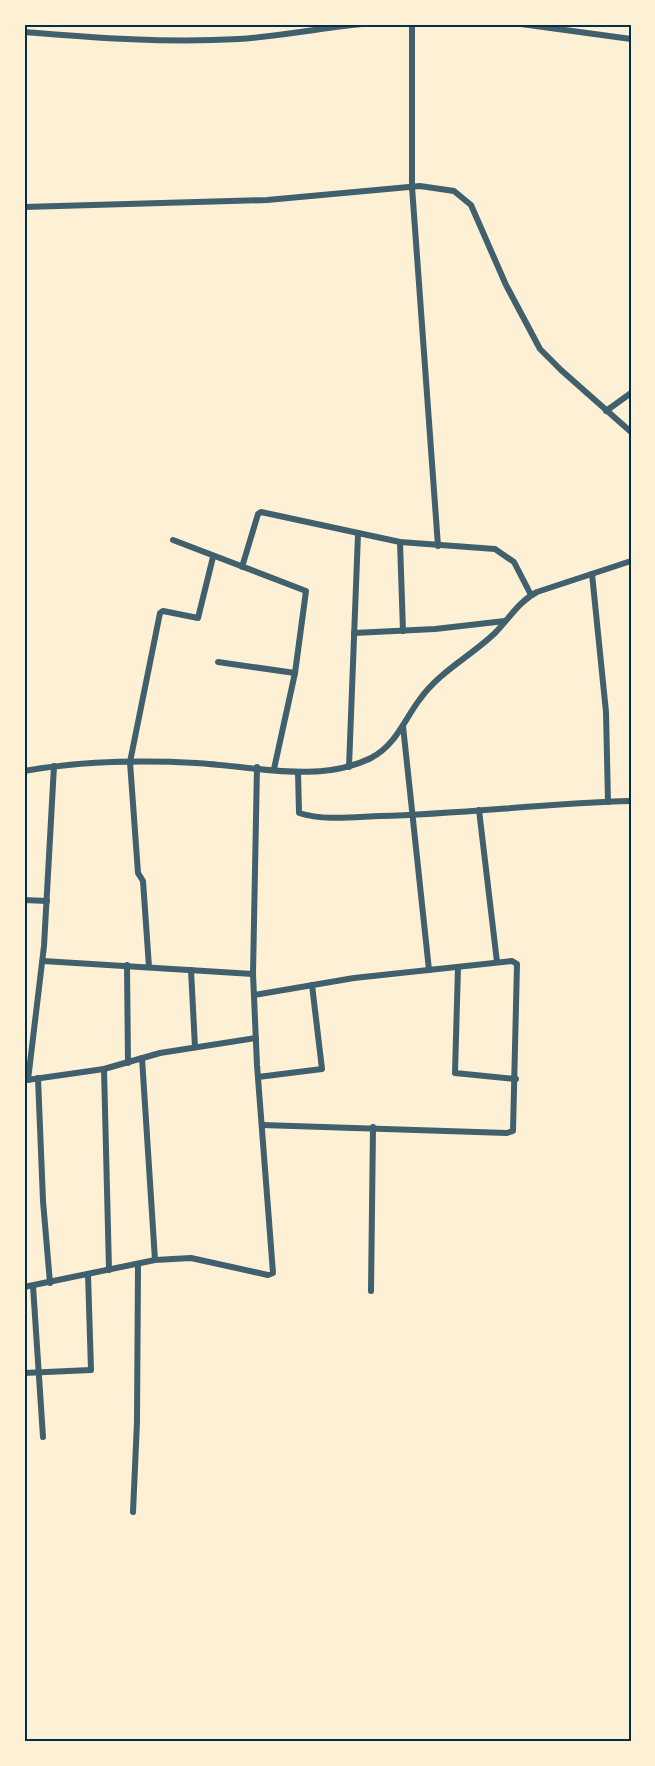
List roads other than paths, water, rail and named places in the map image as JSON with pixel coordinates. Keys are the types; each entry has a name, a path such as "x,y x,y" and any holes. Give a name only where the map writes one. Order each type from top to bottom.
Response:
{"street":[{"path":"24,32 112,39 177,41 242,39 362,24"},
{"path":"412,24 412,187 438,546"},
{"path":"521,24 631,39"},
{"path":"24,207 267,200 412,187 436,187 454,191 471,205 513,300 540,349 631,432"},
{"path":"606,411 631,393"},
{"path":"242,567 260,512 400,542 495,549 514,562 531,595"},
{"path":"349,767 358,534"},
{"path":"173,540 306,591 294,674 274,770"},
{"path":"400,542 403,631"},
{"path":"149,967 143,881 138,873 129,762 160,614 163,611 198,618 213,557"},
{"path":"24,771 54,766 129,762 258,767 298,772 326,772 349,767 382,751 403,726 420,698 433,684 531,595 631,561"},
{"path":"592,574 606,712 608,802"},
{"path":"354,633 403,631 505,621"},
{"path":"218,662 294,674"},
{"path":"403,726 429,970"},
{"path":"54,766 42,961 26,1080 104,1070 142,1058 256,1038"},
{"path":"24,1287 155,1260 191,1258 268,1275 273,1273 258,1077 253,974 258,767"},
{"path":"298,772 298,810 301,814 330,817 412,815 631,801"},
{"path":"479,810 497,962"},
{"path":"24,900 47,901"},
{"path":"42,961 253,974"},
{"path":"254,995 429,970 497,962 514,961 517,964 513,1131 507,1133 262,1125"},
{"path":"128,965 128,1063"},
{"path":"458,967 455,1073 516,1079"},
{"path":"191,970 195,1047"},
{"path":"258,1077 322,1069 312,985"},
{"path":"142,1058 155,1260"},
{"path":"104,1070 109,1270"},
{"path":"38,1078 43,1201 50,1283"},
{"path":"371,1291 373,1127"},
{"path":"133,1512 137,1422 138,1264"},
{"path":"24,1373 91,1370 88,1274"},
{"path":"33,1286 43,1437"}]}
